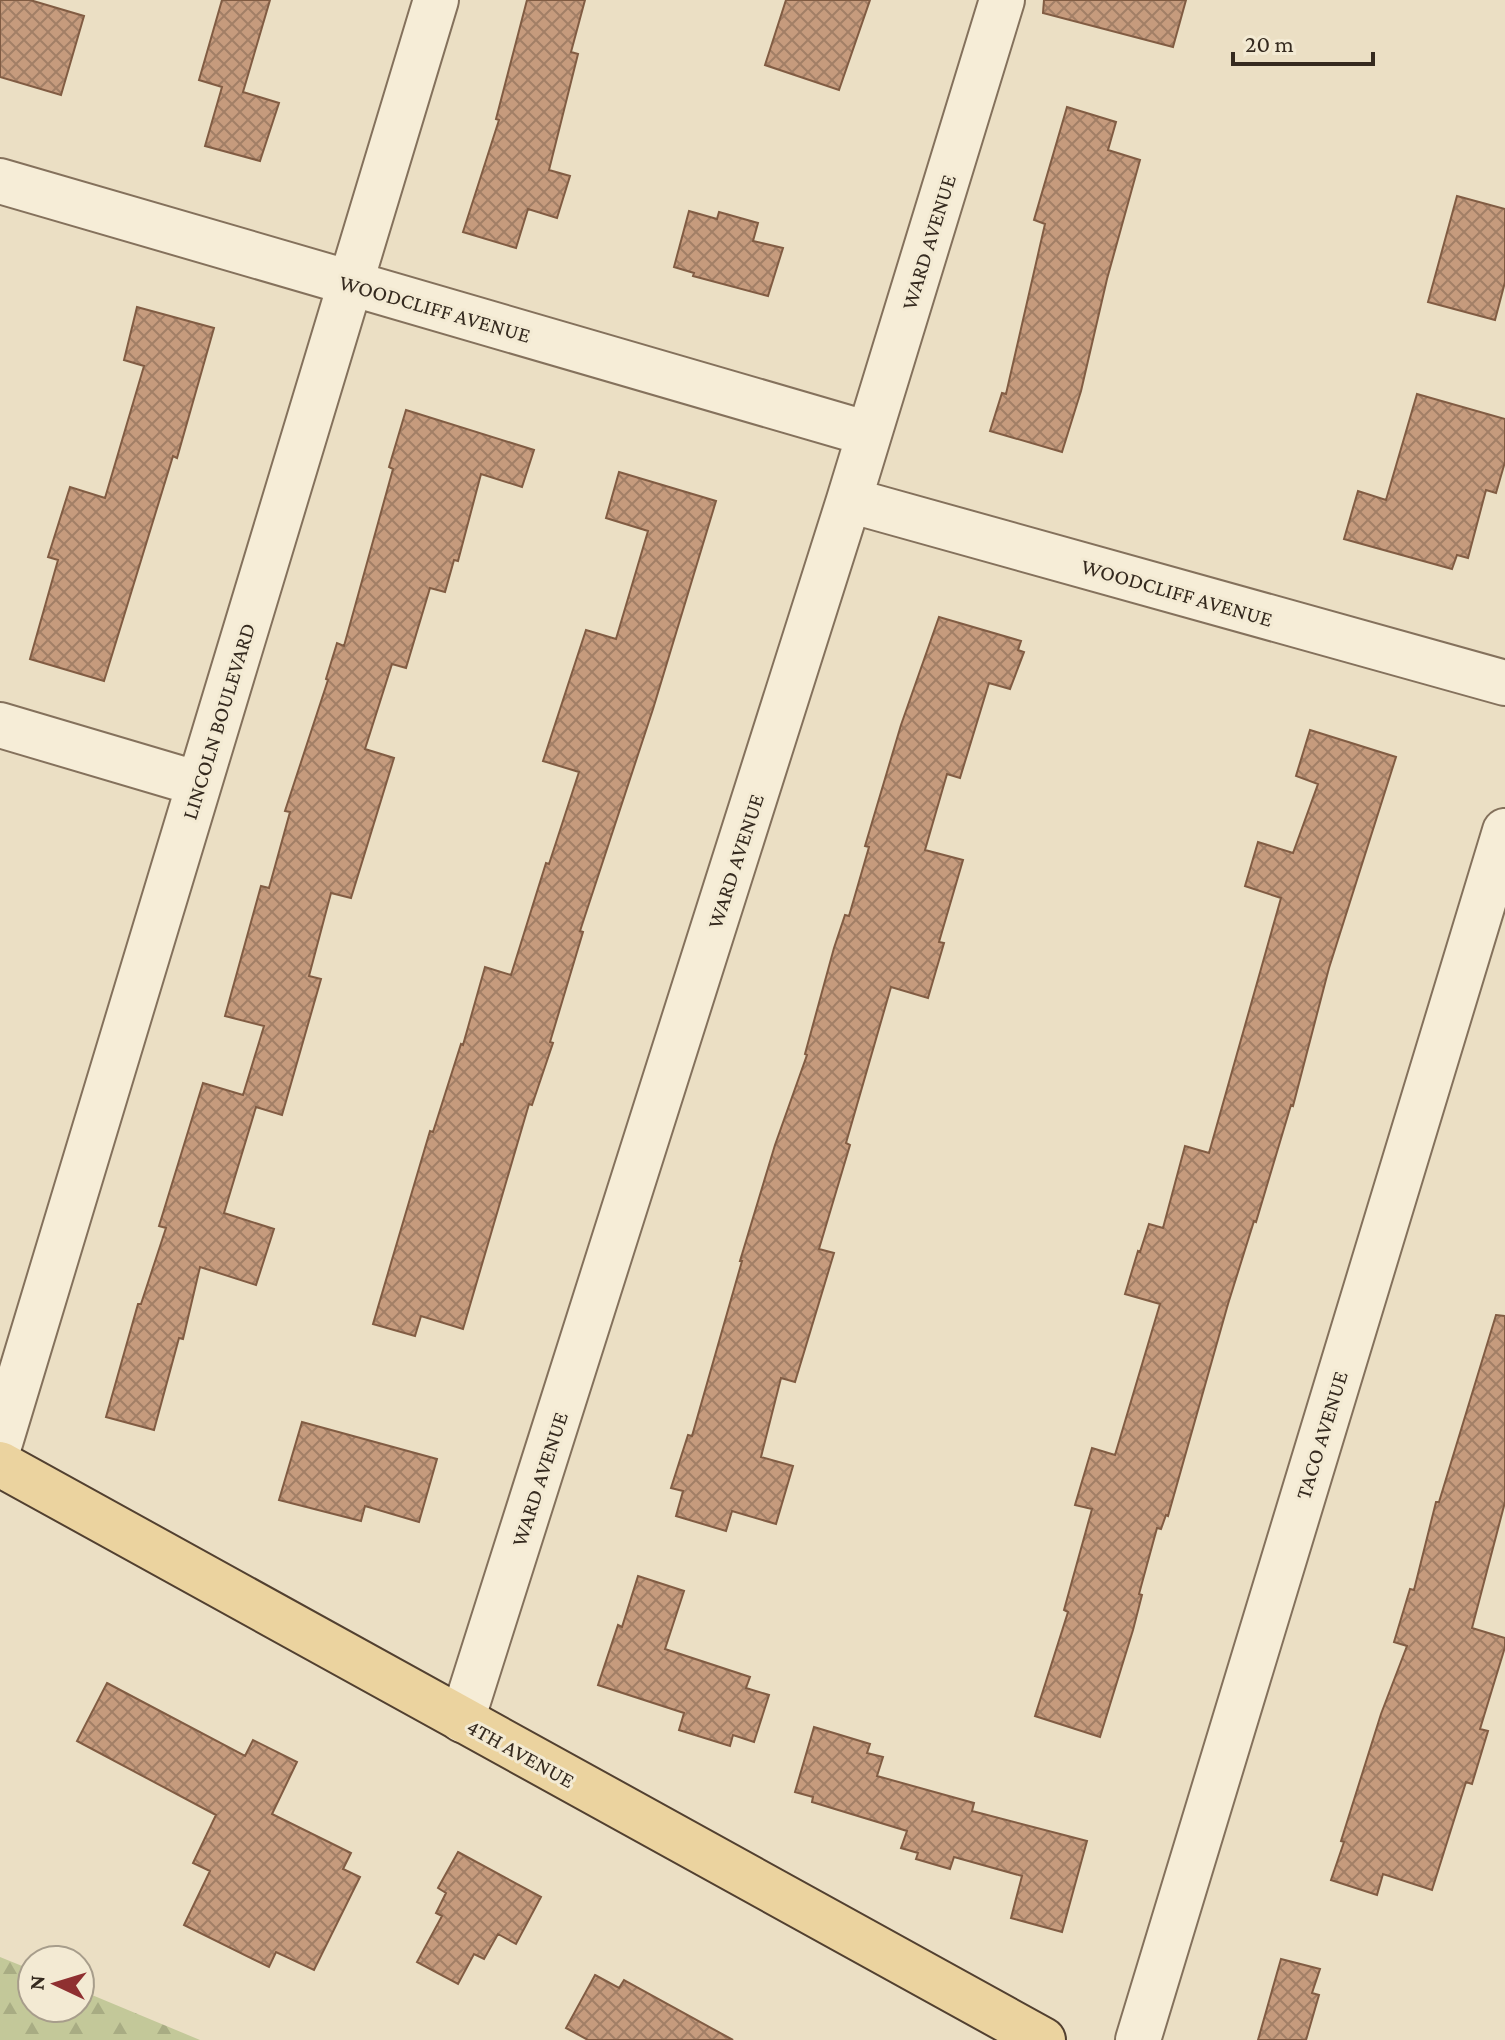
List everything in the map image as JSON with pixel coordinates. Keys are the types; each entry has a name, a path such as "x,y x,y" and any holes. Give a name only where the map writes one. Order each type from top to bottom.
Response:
{"main road":[{"name":"4TH AVENUE","path":"0,1464 1043,2040"}],"street":[{"name":"LINCOLN BOULEVARD","path":"0,1443 436,0"},
{"name":"WARD AVENUE","path":"462,1720 849,500 1002,0"},
{"name":"WOODCLIFF AVENUE","path":"0,181 869,434"},
{"name":"WOODCLIFF AVENUE","path":"849,500 1505,683"},
{"path":"0,725 199,784"},
{"name":"TACO AVENUE","path":"1138,2040 1505,831"}],"green space":[{"path":"0,1957 16,1964 16,2024 96,2024 96,1997 200,2040 0,2040"}],"building":[{"path":"0,0 30,0 84,16 61,95 0,77"},
{"path":"222,0 270,0 243,92 279,103 260,161 205,146 222,87 199,80"},
{"path":"527,0 585,0 571,52 578,54 549,170 570,176 557,218 528,209 516,248 463,232 499,120 496,119"},
{"path":"786,0 870,0 839,90 765,65"},
{"path":"1044,0 1186,0 1173,47 1043,13"},
{"path":"1067,107 1116,122 1108,150 1140,160 1107,279 1081,391 1062,452 990,431 1002,393 1006,394 1045,224 1034,220"},
{"path":"1457,196 1505,209 1505,282 1495,320 1428,302"},
{"path":"689,211 717,219 719,212 758,223 753,241 783,248 768,296 693,276 694,273 674,267"},
{"path":"137,307 214,328 177,458 173,456 104,681 30,659 58,560 48,557 70,487 105,498 144,366 124,360"},
{"path":"1417,394 1505,419 1505,462 1496,493 1486,490 1468,558 1457,555 1452,569 1344,539 1358,491 1386,500"},
{"path":"406,410 534,450 522,487 481,474 458,561 454,560 445,592 430,588 406,668 392,664 365,749 394,758 351,898 331,893 309,976 321,979 282,1115 256,1107 224,1213 274,1229 256,1285 200,1267 183,1339 179,1338 154,1430 106,1417 138,1304 141,1304 166,1228 159,1226 203,1083 243,1095 264,1026 225,1016 261,886 269,888 290,812 285,811 337,643 344,646 393,469 389,467"},
{"path":"619,472 716,501 653,709 580,931 583,932 550,1042 553,1043 532,1105 529,1104 463,1329 421,1316 415,1336 373,1324 430,1131 433,1132 463,1045 485,967 511,975 579,772 543,761 586,630 616,639 648,531 606,518"},
{"path":"939,617 1021,641 1018,650 1024,652 1010,689 989,683 960,778 947,774 925,850 963,860 939,942 944,943 928,998 891,987 846,1143 850,1145 819,1249 834,1253 795,1382 781,1378 761,1457 793,1466 776,1524 732,1511 726,1531 676,1516 683,1491 671,1488 688,1435 692,1436 775,1145 807,1055 834,948 845,915 849,916 869,847 865,846 901,725"},
{"path":"1310,730 1396,757 1329,968 1293,1106 1228,1304 1168,1516 1161,1529 1157,1528 1139,1594 1142,1595 1133,1630 1100,1737 1035,1716 1068,1612 1064,1610 1092,1509 1075,1505 1092,1448 1115,1455 1160,1304 1125,1294 1138,1251 1149,1224 1163,1228 1185,1146 1209,1153 1281,898 1245,886 1258,842 1293,853 1318,784 1296,776"},
{"path":"1496,1315 1505,1316 1505,1502 1472,1628 1505,1638 1480,1729 1488,1731 1472,1784 1466,1782 1432,1890 1383,1874 1377,1895 1331,1880 1381,1714 1407,1646 1394,1642 1410,1589 1414,1590 1436,1502 1439,1502"},
{"path":"302,1422 437,1459 419,1522 365,1506 361,1521 279,1500"},
{"path":"638,1576 684,1591 665,1649 750,1677 746,1688 769,1695 754,1742 733,1735 730,1746 679,1730 684,1713 598,1685 618,1625 622,1627"},
{"path":"107,1683 245,1756 253,1740 297,1762 272,1814 351,1853 343,1869 360,1877 314,1970 276,1952 269,1967 184,1925 210,1871 193,1863 216,1815 77,1741"},
{"path":"814,1727 870,1744 867,1753 883,1757 877,1776 974,1803 972,1811 1087,1841 1062,1932 1011,1918 1022,1876 954,1857 950,1869 916,1859 918,1853 901,1848 907,1831 812,1802 813,1797 795,1792"},
{"path":"458,1852 541,1897 516,1944 498,1934 484,1959 474,1954 458,1984 417,1962 442,1916 436,1913 446,1893 438,1888"},
{"path":"1281,1959 1320,1969 1312,1993 1319,1995 1306,2040 1258,2040"},
{"path":"595,1975 619,1988 624,1980 733,2040 588,2040 566,2028"}]}
